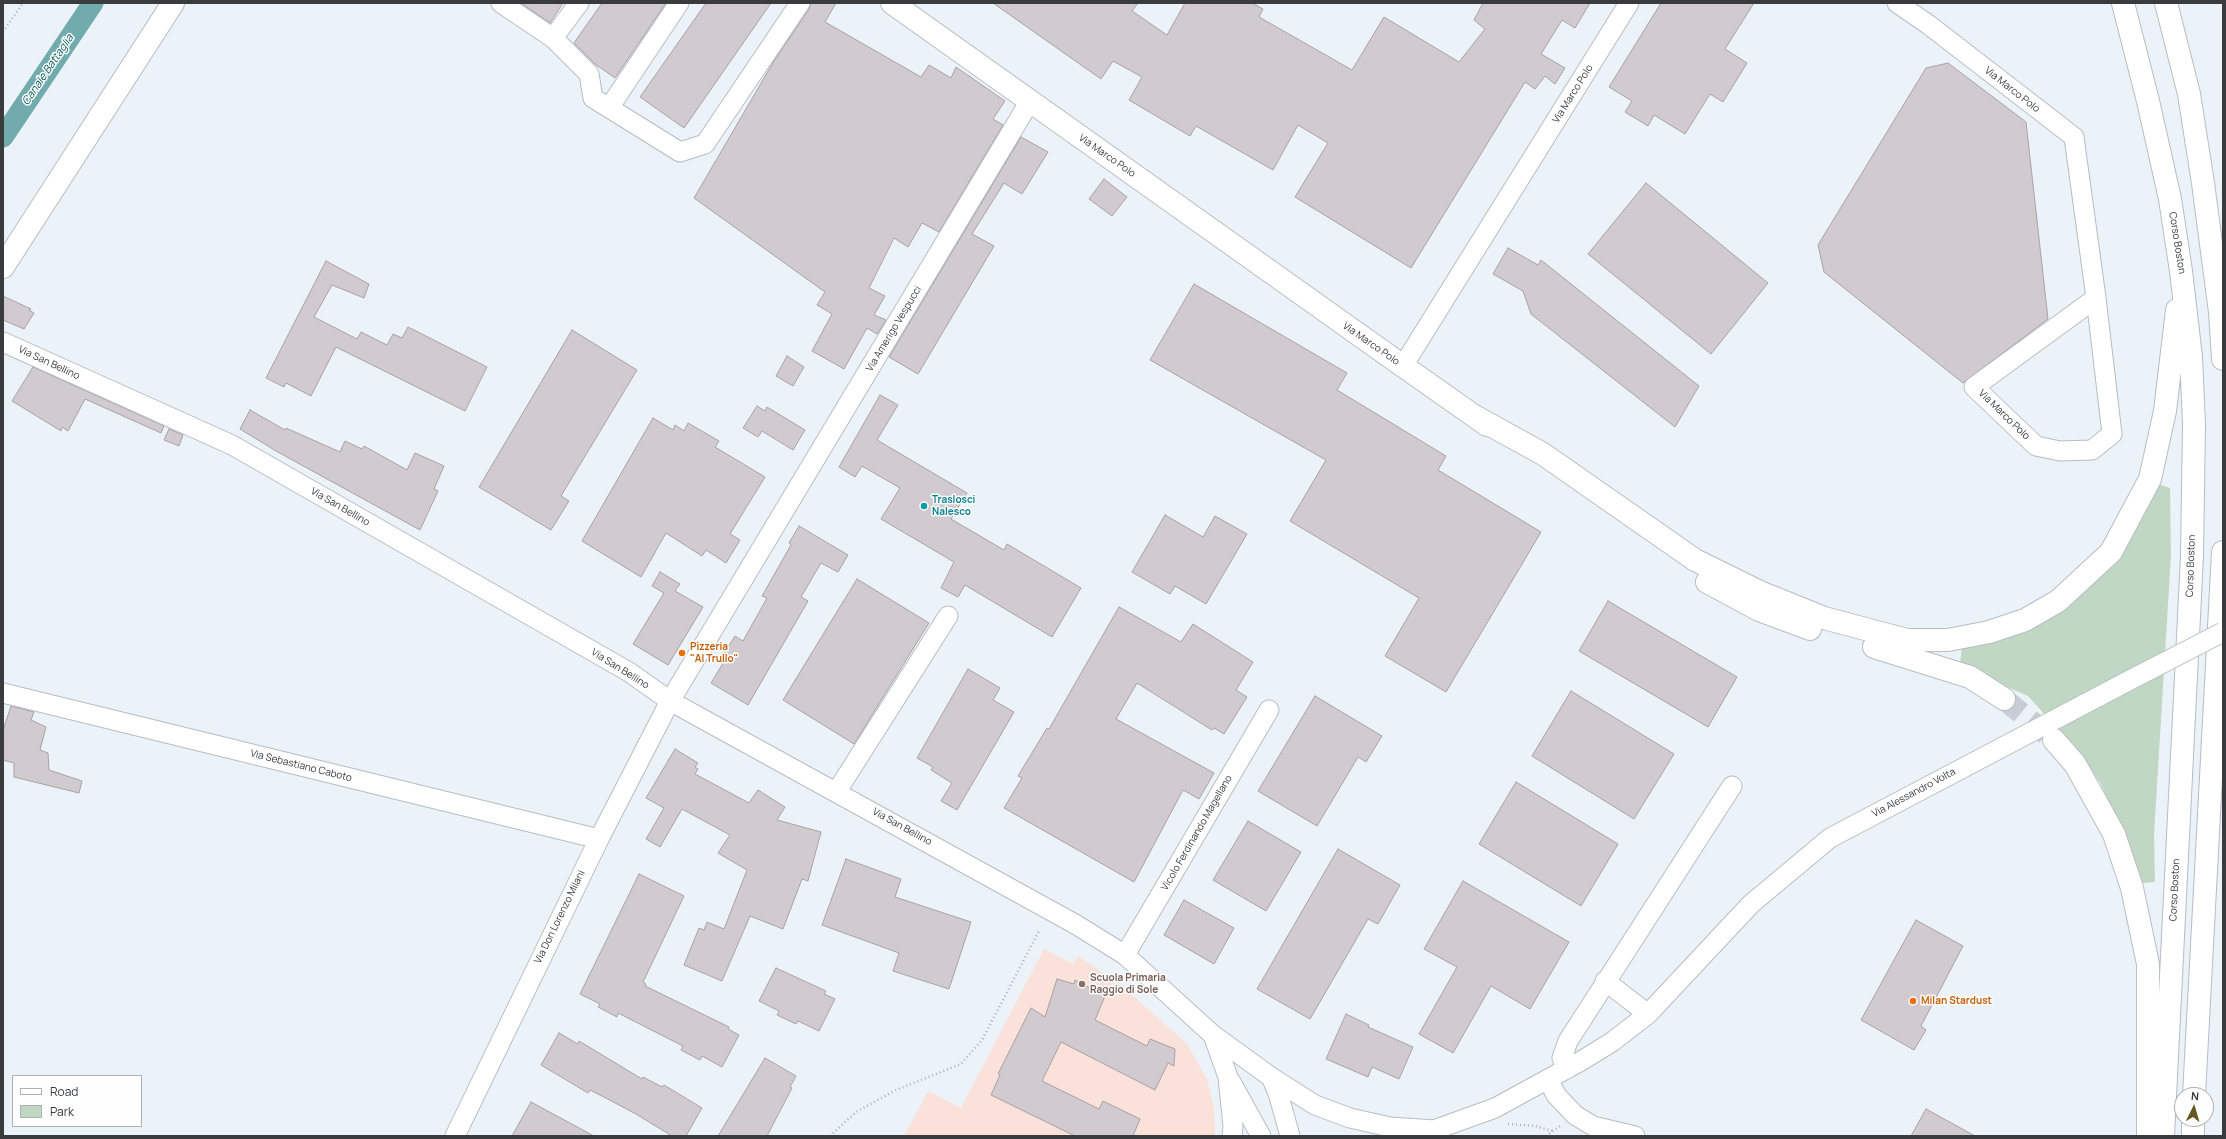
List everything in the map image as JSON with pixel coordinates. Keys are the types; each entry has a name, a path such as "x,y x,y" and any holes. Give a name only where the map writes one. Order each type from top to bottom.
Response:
{"main road":[{"path":"3,268 173,3"},
{"path":"892,3 1030,101"},
{"name":"Corso Boston","path":"2124,3 2170,199 2181,270 2191,357 2194,424 2192,556 2163,1136"},
{"path":"2166,3 2189,94 2203,183 2220,312 2223,359"},
{"name":"Via Marco Polo","path":"1030,101 1403,366"},
{"path":"1476,417 1543,454 1695,560 1792,607 1824,618 1907,640 1948,640 1989,632 2025,620 2058,601 2111,552 2147,486 2150,479 2164,411 2181,270"},
{"path":"1403,366 1476,417 1537,467 1691,574 1759,610 1826,634 1898,653 1970,677 2004,699"},
{"path":"2194,1087 2223,552"},
{"path":"2054,740 2075,764 2114,834 2132,888 2148,964 2148,1136"}],"street":[{"path":"501,3 553,38 589,74 592,98 680,152 705,144 800,3"},
{"path":"553,38 579,3"},
{"path":"609,108 679,3"},
{"name":"Via Marco Polo","path":"1403,366 1629,3"},
{"name":"Via Marco Polo","path":"1897,3 1929,25 2074,137 2096,298 2112,434 2092,450 2060,451 2036,446 1974,387 2096,298"},
{"name":"Via Amerigo Vespucci","path":"670,701 1030,101"},
{"name":"Via San Bellino","path":"3,342 232,445 629,672 670,701 837,791 1076,924 1125,955 1213,1035 1270,1077 1315,1105 1350,1118 1390,1127 1435,1130"},
{"path":"837,791 948,616"},
{"name":"Via Alessandro Volta","path":"1435,1130 1495,1108 1567,1069 1612,1042 1648,1014 1751,904 1830,838 2223,632"},
{"name":"Via Sebastiano Caboto","path":"3,693 599,838"},
{"name":"Via Don Lorenzo Milani","path":"455,1136 599,838 670,701"},
{"name":"Vicolo Ferdinando Magellano","path":"1125,955 1269,710"},
{"path":"1567,1069 1562,1058 1568,1041 1605,981 1732,786"},
{"path":"1605,981 1648,1014"},
{"name":"Via San Bellino","path":"1213,1035 1228,1077 1261,1136"},
{"name":"Via San Bellino","path":"1228,1077 1233,1126 1232,1136"},
{"name":"Via San Bellino","path":"1270,1077 1278,1093 1290,1136"},
{"path":"1548,1079 1556,1095 1575,1115 1593,1126 1635,1136"},
{"path":"1415,1136 1435,1130"}],"path":[{"path":"3,32 23,3"},
{"path":"830,1136 856,1112 896,1090 961,1064 982,1040 1040,931"},
{"path":"1503,1125 1535,1126 1553,1131"},
{"path":"1546,1136 1560,1126"}],"shaded area":[{"path":"1044,949 1073,964 1078,956 1121,985 1187,1044 1207,1079 1214,1107 1215,1136 904,1136 928,1091 961,1108"}],"green space":[{"path":"2157,484 2170,488 2171,555 2154,835 2155,882 2142,883 2140,874 2101,784 2080,753 2028,696 1973,672 1960,664 1962,646 2059,611"}],"building":[{"path":"521,3 563,3 550,23"},
{"path":"602,3 666,3 615,78 595,64 574,43"},
{"path":"706,3 771,3 684,128 640,97"},
{"path":"811,3 836,3 825,22 921,77 929,65 951,78 956,67 1005,101 993,119 1003,125 939,232 922,223 908,247 894,238 869,288 885,296 874,315 886,320 877,334 867,328 844,369 812,351 832,314 817,305 825,292 694,198 774,61 809,9"},
{"path":"993,3 1138,3 1132,11 1167,35 1185,3 1252,3 1263,9 1259,17 1352,70 1384,17 1459,62 1485,29 1474,20 1483,3 1590,3 1575,28 1562,20 1541,54 1565,68 1555,84 1545,76 1535,89 1525,82 1411,268 1295,197 1328,143 1298,125 1273,170 1196,126 1190,136 1129,100 1142,77 1113,61 1101,79"},
{"path":"1661,3 1754,3 1725,49 1747,63 1723,102 1710,94 1685,134 1654,115 1648,126 1625,112 1632,101 1609,87"},
{"path":"1948,63 2026,122 2048,319 1963,383 1824,272 1818,245 1926,68"},
{"path":"1021,137 1048,152 1022,194 1004,183 972,234 994,246 918,374 889,357"},
{"path":"1104,179 1127,197 1112,216 1089,199"},
{"path":"1646,183 1768,283 1711,354 1588,254"},
{"path":"1508,248 1538,265 1541,260 1699,386 1675,427 1531,314 1523,291 1493,274"},
{"path":"326,261 369,284 364,298 332,285 314,317 357,339 361,332 387,345 393,334 402,338 408,327 487,367 465,411 336,347 311,396 286,383 284,387 266,378"},
{"path":"1194,284 1347,373 1337,390 1446,456 1438,470 1541,532 1446,692 1385,656 1419,598 1290,521 1326,460 1150,360"},
{"path":"3,296 31,309 29,310 34,313 24,329 3,320"},
{"path":"572,330 637,370 561,496 569,501 551,530 479,487"},
{"path":"787,356 804,367 793,386 776,376"},
{"path":"33,367 164,426 161,433 85,399 68,431 62,427 61,431 12,401"},
{"path":"880,395 898,405 877,440 967,493 951,519 1004,550 1007,544 1081,588 1052,637 965,585 958,597 941,588 954,562 881,519 900,488 862,466 855,477 839,467"},
{"path":"757,406 765,411 767,407 805,430 793,450 762,431 758,437 743,428"},
{"path":"250,410 285,430 286,428 340,452 345,441 362,449 364,446 407,470 415,453 444,466 434,489 438,491 420,530 276,451 240,429"},
{"path":"653,418 673,430 675,425 684,431 688,423 719,441 715,447 765,477 730,534 740,540 726,563 706,550 702,556 666,533 641,577 582,541"},
{"path":"169,429 183,435 179,446 164,440"},
{"path":"1165,515 1203,537 1215,516 1247,534 1206,604 1175,586 1170,594 1132,572"},
{"path":"799,526 848,555 838,572 821,563 801,597 808,601 748,705 711,683 725,660 721,658 735,636 743,641 767,598 762,596 791,545 789,543"},
{"path":"660,572 680,584 675,591 703,607 668,665 633,644 664,593 652,586"},
{"path":"857,579 929,623 854,744 783,700"},
{"path":"1608,601 1737,677 1708,727 1579,651"},
{"path":"1119,607 1181,642 1193,624 1253,662 1236,690 1247,697 1224,734 1214,728 1212,730 1137,683 1116,719 1214,773 1199,799 1183,790 1134,882 1004,808 1022,778 1018,776 1047,728 1049,729"},
{"path":"968,669 1000,688 993,700 1014,712 957,810 941,801 952,783 931,770 933,767 917,758"},
{"path":"1571,691 1674,754 1634,819 1532,756"},
{"path":"1315,696 1382,736 1366,762 1358,757 1317,826 1258,791"},
{"path":"11,706 34,712 31,720 46,727 40,750 48,753 49,770 82,781 79,793 14,777 14,763 3,760 3,730"},
{"path":"675,749 698,763 695,767 698,769 695,774 749,803 758,790 785,807 777,820 821,832 808,881 802,879 783,929 750,916 722,981 684,965 699,928 704,930 707,922 724,929 747,870 718,853 730,835 682,809 660,847 646,839 664,808 646,798"},
{"path":"1516,782 1618,844 1581,906 1479,844"},
{"path":"1248,821 1301,852 1266,911 1213,880"},
{"path":"1338,849 1400,885 1378,924 1368,919 1310,1019 1257,989"},
{"path":"846,859 901,879 895,897 971,922 949,989 893,971 899,953 822,925"},
{"path":"639,874 684,896 643,982 646,984 645,986 729,1027 728,1029 739,1035 722,1067 702,1056 700,1060 681,1050 683,1046 618,1013 617,1017 598,1007 600,1004 580,994"},
{"path":"1463,881 1569,942 1530,1009 1491,986 1453,1053 1419,1034 1457,967 1424,949"},
{"path":"1184,900 1234,928 1214,964 1164,935"},
{"path":"1916,920 1963,946 1921,1026 1926,1030 1914,1050 1861,1020"},
{"path":"776,968 826,991 824,994 835,999 819,1031 798,1021 796,1024 777,1015 779,1011 759,1001"},
{"path":"1057,979 1074,984 1075,980 1105,996 1095,1020 1147,1046 1150,1039 1175,1049 1174,1066 1168,1063 1155,1090 1061,1042 1042,1081 1099,1109 1103,1101 1140,1119 1133,1136 1075,1136 991,1095 1000,1075 998,1074 1031,1008 1045,1017"},
{"path":"1346,1014 1369,1025 1368,1027 1413,1047 1399,1079 1372,1067 1368,1077 1326,1059"},
{"path":"559,1033 578,1044 579,1041 642,1079 643,1077 662,1087 664,1085 702,1108 686,1136 672,1136 636,1114 600,1095 590,1090 588,1093 541,1065"},
{"path":"765,1058 796,1076 790,1087 792,1088 767,1136 718,1136"},
{"path":"531,1102 594,1136 512,1136"},
{"path":"1926,1109 1975,1136 1911,1136"}],"waterway":[{"name":"Canale Battaglia","path":"3,137 93,3"}],"tunnel":[{"path":"2004,699 2054,740"}],"place":[{"name":"Traslosci Nalesco","path":"924,506"},
{"name":"Pizzeria \"Al Trullo\"","path":"682,653"},
{"name":"Scuola Primaria Raggio di Sole","path":"1082,984"},
{"name":"Milan Stardust","path":"1913,1001"}]}
